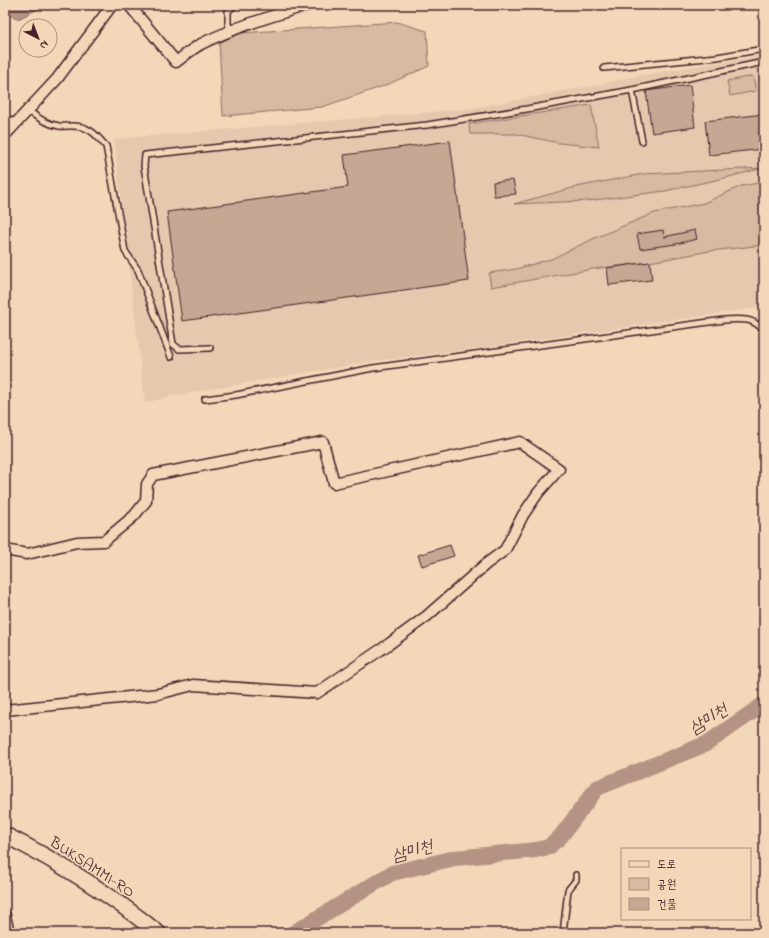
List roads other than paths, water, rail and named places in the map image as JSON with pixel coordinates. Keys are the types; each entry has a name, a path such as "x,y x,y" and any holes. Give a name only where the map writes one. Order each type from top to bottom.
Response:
{"street":[{"path":"5,135 57,80 112,5"},
{"path":"129,5 176,62 200,45 230,32 259,20 308,5"},
{"path":"5,550 27,554 77,542 104,540 134,516 146,501 147,484 153,475 323,442 334,484 520,442 559,469 538,493 527,509 504,550 427,616 317,693 193,685 158,694 5,710"},
{"name":"BUKSAMMI-RO","path":"5,834 71,871 107,895 158,933"},
{"path":"5,916 9,933"}],"lane":[{"path":"230,32 228,11 235,5"},
{"path":"604,68 717,57 764,49"},
{"path":"210,348 179,349 173,344 144,166 145,155 427,125 632,90 764,62"},
{"path":"632,90 642,141"},
{"path":"28,110 46,122 60,126 86,128 95,134 106,146 125,251 138,270 171,357"},
{"path":"5,117 16,123"},
{"path":"205,399 236,395 373,368 724,320 752,320 764,331"},
{"path":"563,933 568,890 576,880 576,874"}],"waterway":[{"name":"삼미천","path":"557,840 597,788 706,744 764,704"},
{"name":"삼미천","path":"293,933 392,873 455,858 536,850 549,847 553,843"}]}
